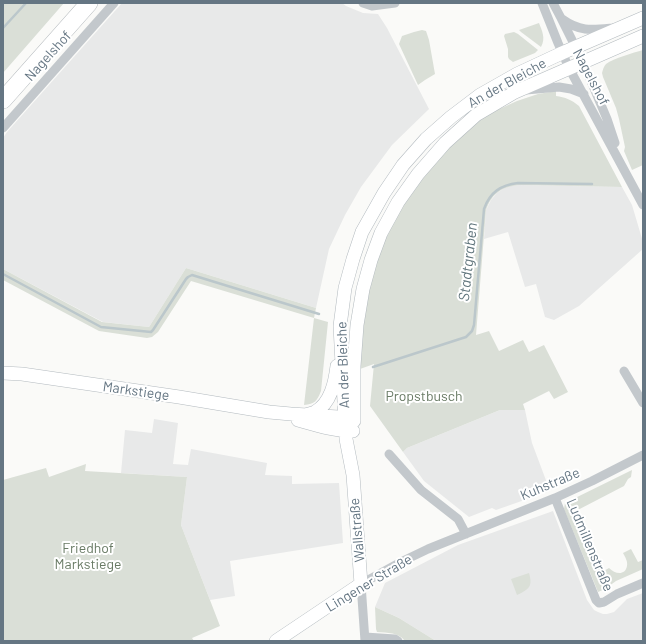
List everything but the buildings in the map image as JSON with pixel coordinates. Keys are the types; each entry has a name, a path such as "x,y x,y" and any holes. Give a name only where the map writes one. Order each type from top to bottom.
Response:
{"highway":[{"path":"3,85 76,3"},
{"path":"3,100 89,3"}],"street":[{"name":"Nagelshof","path":"3,128 114,3"},
{"path":"362,3 372,6 395,3"},
{"name":"Nagelshof","path":"542,3 569,68 643,205"},
{"name":"Nagelshof","path":"553,3 583,62 607,119 620,161"},
{"name":"An der Bleiche","path":"561,18 580,28 593,30 620,27"},
{"name":"An der Bleiche","path":"349,424 340,326 345,288 362,232 384,193 403,165 426,139 451,117 480,95 516,74 643,18"},
{"name":"An der Bleiche","path":"349,424 357,325 363,289 371,260 382,233 398,202 418,174 445,143 476,115 515,92 643,36"},
{"name":"An der Bleiche","path":"515,92 559,87 571,89 584,94"},
{"path":"305,415 315,412 322,406 332,391 336,376 340,326"},
{"path":"624,371 643,403"},
{"name":"Markstiege","path":"3,372 179,397 268,412 305,415 349,424"},
{"name":"Markstiege","path":"268,412 302,422 349,424"},
{"name":"Wallstraße","path":"349,424 354,456 353,475 361,584"},
{"path":"389,454 422,490 458,519 466,534"},
{"name":"Kuhstraße","path":"466,534 555,498 643,455"},
{"name":"Ludmillenstraße","path":"555,498 596,600 599,603 643,584"},
{"name":"Lingener Straße","path":"276,641 361,584 428,549 466,534"},
{"path":"361,584 365,639 395,639 398,641"}],"shaded area":[{"path":"122,3 342,3 363,13 378,14 387,28 429,109 392,145 361,187 345,215 329,249 316,308 186,268 149,327 103,322 3,269 3,138"},
{"path":"509,186 622,187 632,205 643,242 643,249 579,306 554,320 545,317 536,284 525,287 508,232 484,239 486,210 491,200 503,189"},
{"path":"500,410 525,410 532,443 550,491 496,510 492,508 469,517 424,481 403,452 407,448"},
{"path":"154,419 178,423 173,464 188,465 191,449 267,463 265,475 292,476 292,484 339,483 343,543 230,561 235,596 210,600 181,525 187,477 121,473 125,430 152,433"},
{"path":"553,511 587,600 594,610 603,614 614,612 627,599 643,593 643,641 436,641 399,618 375,607 385,583 458,545"}],"green space":[{"path":"3,3 64,3 3,73"},
{"path":"539,23 543,38 541,47 519,30"},
{"path":"422,30 426,31 429,40 435,74 418,85 399,44 402,36"},
{"path":"514,32 538,50 535,53 513,62 508,57 508,49 504,36 505,34"},
{"path":"643,50 643,165 632,170 624,151 625,147 616,108 602,73 606,64 609,62"},
{"name":"Propstbusch","path":"556,91 556,96 568,99 579,106 622,187 519,185 503,189 491,199 486,210 476,335 489,331 499,351 523,340 529,352 544,345 568,392 554,399 549,391 523,404 525,410 500,410 407,448 403,452 370,406 374,364 360,369 364,310 375,262 393,220 436,160 463,134 480,120 495,111 517,101 538,94"},
{"path":"186,268 316,308 314,318 191,281 158,332 152,337 147,338 99,331 3,280 3,269 102,322 149,327"},
{"path":"314,318 328,322 321,391 315,401 311,404 304,405"},
{"name":"Friedhof Markstiege","path":"86,464 85,471 187,477 181,525 220,626 192,638 194,641 3,641 3,480 46,468 49,477"},
{"path":"632,470 631,477 624,486 572,513 602,572 609,568 614,572 622,573 626,569 627,564 623,553 631,549 638,562 643,560 643,569 616,581 598,592 564,509 565,503"},
{"path":"529,573 529,587 517,595 511,579"},
{"path":"375,607 399,618 436,641 405,641 396,634 377,632"}],"waterway":[{"path":"3,28 26,3"},
{"name":"Stadtgraben","path":"373,367 466,337 472,331 474,325 484,209 489,198 497,190 518,183 592,184"},
{"path":"3,274 101,327 151,332 186,279 192,275 319,314"}]}
